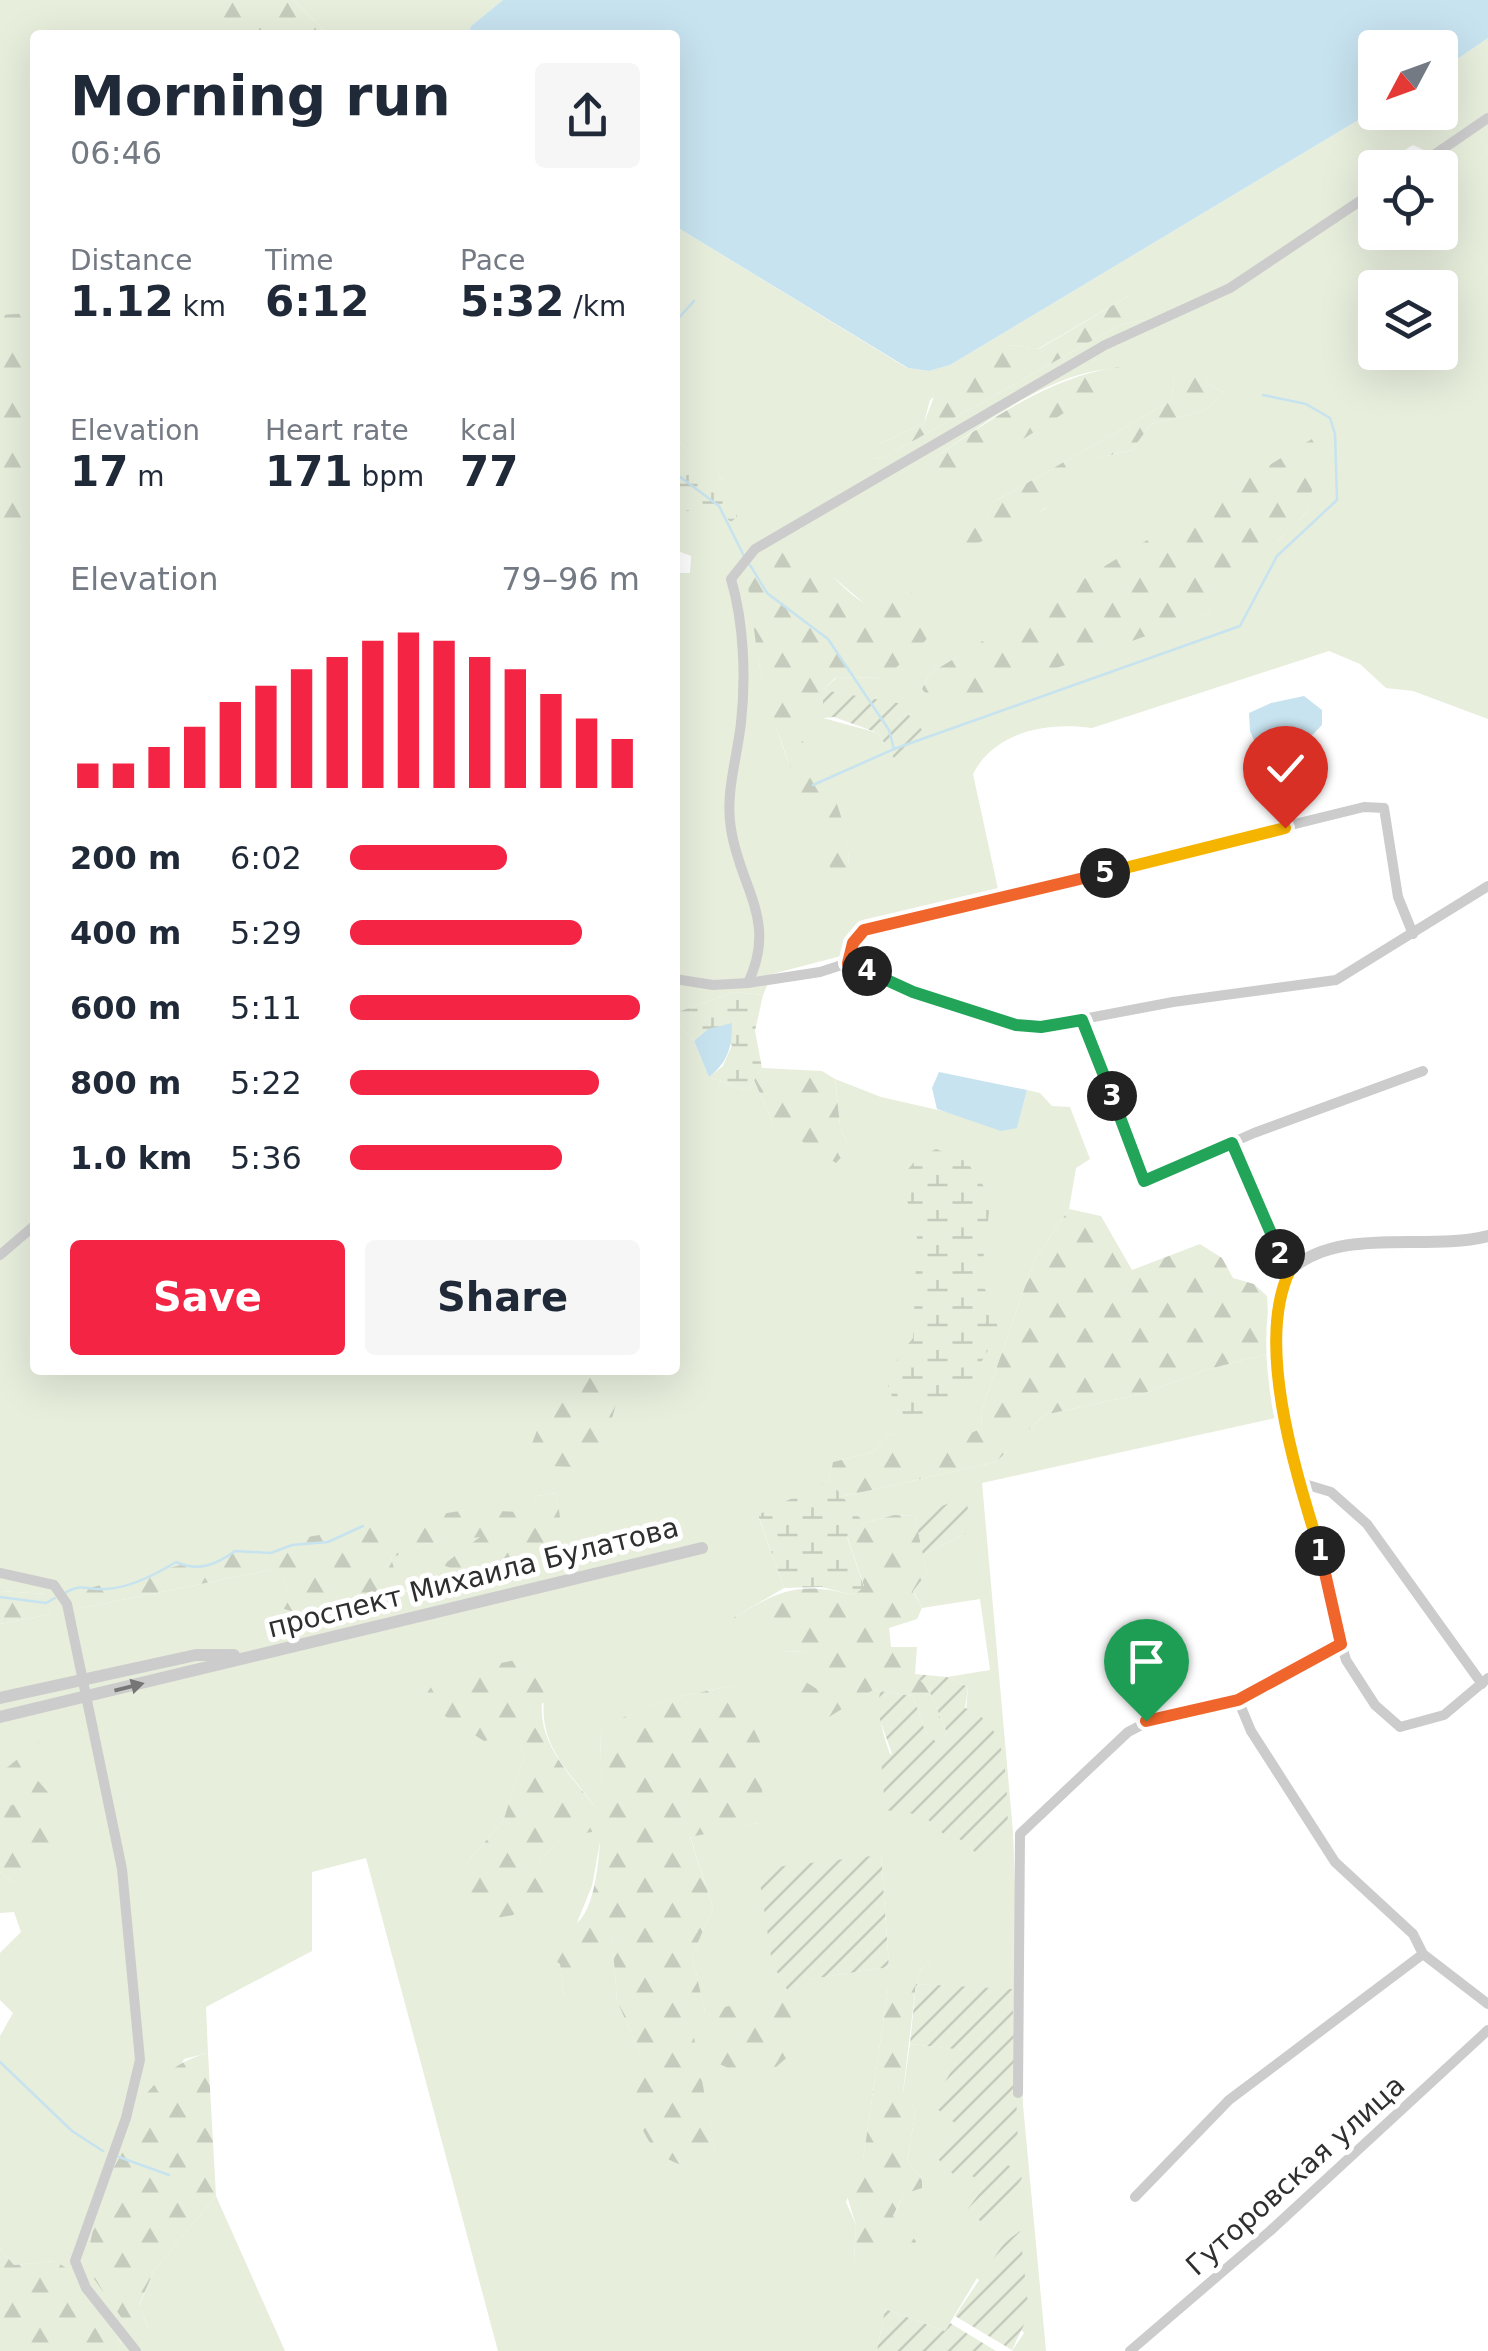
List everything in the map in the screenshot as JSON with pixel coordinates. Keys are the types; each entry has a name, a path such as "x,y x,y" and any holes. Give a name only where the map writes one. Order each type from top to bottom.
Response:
{"street":[{"path":"1441,150 1488,118"},
{"path":"748,983 755,968 760,916 736,852 728,800 743,706 737,598 731,579 755,549 1105,345 1230,288 1358,202"},
{"path":"848,963 853,943 864,930 1206,849 1364,807 1384,808 1398,897 1413,934"},
{"path":"680,980 713,985 748,983 820,972 848,963 913,992 1016,1025 1041,1027 1336,980 1488,886"},
{"path":"1082,1020 1144,1181 1232,1143 1423,1072"},
{"path":"1232,1143 1290,1270 1278,1326 1284,1409 1298,1482 1334,1597 1346,1660 1375,1706 1395,1725 1415,1725 1444,1715 1485,1681 1368,1524 1331,1492 1298,1482"},
{"path":"0,1255 30,1229"},
{"path":"1290,1270 1320,1250 1346,1245 1442,1244 1488,1236"},
{"name":"проспект Михаила Булатова","path":"0,1716 702,1548"},
{"path":"0,1573 54,1586 62,1594 84,1679 122,1869 140,2060 126,2118 75,2261 86,2288 136,2351"},
{"path":"1018,2094 1020,1834 1128,1732 1159,1716 1238,1700 1341,1644"},
{"name":"проспект Михаила Булатова","path":"0,1698 196,1655 256,1656"},
{"path":"1238,1700 1251,1731 1319,1841 1359,1888 1419,1941 1423,1954 1488,2004"},
{"path":"1136,2198 1229,2100 1423,1954"},
{"name":"Гуторовская улица","path":"1130,2351 1270,2230 1488,2030"}],"green space":[{"path":"0,0 207,0 207,30 30,30 30,316 0,315"},
{"path":"207,0 294,0 324,30 207,30"},
{"path":"294,0 503,0 470,30 324,30"},
{"path":"1488,38 1488,719 1413,691 1386,688 1360,664 1329,651 1092,728 1058,727 1024,733 995,748 973,774 998,889 987,896 882,921 849,941 841,956 772,974 763,995 734,992 680,1011 680,573 690,573 691,556 680,552 680,458 725,481 680,442 680,229 907,368 929,371 950,365 1358,120 1358,130 1458,130 1458,59","holes":["1130,295 1144,320 1120,325 881,459 874,458 880,444 924,423 930,400 1010,345 1038,349","1192,367 1208,384 1225,393 1204,411 1151,424 1132,450 1098,458 1045,509 954,554 962,519 986,528 992,503 1171,401 1174,378","1119,368 924,465 1041,390 1093,371","1320,435 1307,512 1277,541 1255,553 1210,613 1122,643 922,689 929,674","833,577 864,603 886,677 836,678 823,690 898,704 895,760 878,733 823,718 824,712 793,731 838,812 849,867 802,794 781,741 758,658"]},
{"path":"1130,295 1147,295 1158,307 1144,320 1120,325 881,459 874,458 872,453 880,444 924,423 937,389 992,353 1010,345 1039,349"},
{"path":"30,313 30,541 5,552 0,548 0,315"},
{"path":"1193,366 1208,384 1225,393 1204,411 1151,424 1132,450 1098,458 1073,489 1013,526 954,554 941,539 962,519 986,527 992,503 1171,401 1174,378"},
{"path":"1119,367 1111,383 965,476 947,482 929,479 924,465 1017,404 1066,381"},
{"path":"1320,434 1323,441 1307,512 1277,541 1255,554 1234,590 1210,613 959,703 929,698 922,689 929,674"},
{"path":"680,442 736,496 745,524 741,539 737,539 731,522 736,517 725,497 680,460"},
{"path":"680,459 711,484 737,517 731,522 724,516 682,510"},
{"path":"30,541 30,1375 680,1375 680,1026 694,1041 709,1077 747,1091 754,1080 773,1123 849,1149 840,1125 835,1079 881,1097 1017,1128 1027,1090 1040,1093 1052,1106 1070,1107 1090,1159 1076,1168 1069,1209 1034,1261 981,1412 982,1428 926,1454 891,1433 873,1452 833,1462 829,1480 821,1485 758,1516 784,1588 733,1618 763,1623 777,1651 809,1652 823,1668 817,1689 787,1700 823,1719 873,1690 880,1691 883,1731 899,1773 923,1811 951,1840 956,1836 968,1687 947,1677 990,1670 980,1599 922,1608 913,1590 927,1573 923,1555 965,1534 966,1498 915,1516 894,1515 864,1523 840,1497 996,1462 1044,1415 1142,1394 1206,1370 1270,1353 1280,1417 982,1483 1013,1832 1023,2105 1046,2351 1012,2351 1024,2333 977,2278 945,2331 885,2309 877,2351 498,2351 366,1858 312,1872 312,1951 206,2007 208,2053 184,2059 86,2266 148,2327 139,2306 154,2271 216,2196 285,2351 119,2351 121,2342 55,2261 14,2265 0,2249 0,2036 13,2013 0,2000 0,1953 21,1932 14,1912 0,1913 0,1872 14,1883 39,1743 16,1805 0,1808 0,1624 51,1614 47,1594 0,1591 0,548 6,551","holes":["556,1493 566,1558 483,1570 482,1536 424,1544 391,1557 394,1572 422,1591 377,1592 326,1614 287,1593 282,1575 270,1570 78,1609 386,1526 465,1510 533,1521 536,1496","547,1681 544,1720 548,1736 563,1764 597,1809 538,1860 466,1864 503,1821 525,1755 516,1733","733,1686 759,1823 690,1836 713,1908 692,1956 705,2011 692,2031 715,2150 641,2055 617,2001 612,1934 564,1996 560,1964 592,1886 603,1825 600,1731 664,1701","881,1855 889,1967 810,1979","936,1956 921,1970 916,1984 1012,1990 1007,2164 990,2229 968,2210 984,2187 964,2167 956,2177 956,2124 964,2050 910,2044 903,2093 916,2110 907,2161 922,2178 904,2194 893,2217 916,2241 877,2239 865,2266 854,2261 856,2225 846,2202 863,2160 888,1989"]},
{"path":"784,543 818,562 864,603 885,581 923,597 933,619 926,640 886,677 835,678 823,690 824,712 794,731 816,760 840,812 849,867 840,875 831,872 823,835 800,793 769,709 758,658 747,580 762,555"},
{"path":"823,690 898,703 924,732 895,760 878,733 834,717 823,718"},
{"path":"734,992 763,995 755,1031 762,1068 747,1091 709,1077 723,1066 732,1045 708,1029 694,1041 680,1026 680,1011"},
{"path":"762,1068 822,1071 835,1079 840,1125 849,1149 836,1163 773,1123 754,1080"},
{"path":"936,1149 967,1162 991,1197 981,1277 999,1330 972,1379 945,1412 913,1422 896,1408 888,1385 899,1355 913,1338 917,1238 901,1177 916,1160"},
{"path":"1069,1209 1101,1216 1132,1270 1200,1244 1222,1258 1233,1278 1254,1284 1267,1296 1270,1353 1206,1370 1142,1394 1044,1415 996,1462 840,1497 829,1480 833,1462 873,1452 891,1433 926,1453 982,1428 981,1412 1034,1261"},
{"path":"606,1375 620,1390 598,1468 550,1466 531,1446 558,1376"},
{"path":"829,1480 864,1523 847,1537 864,1587 854,1595 821,1587 784,1588 758,1515"},
{"path":"556,1493 567,1558 483,1570 469,1576 443,1565 480,1537 424,1544 391,1558 395,1572 423,1564 429,1581 422,1591 379,1592 330,1610 297,1612 284,1609 287,1593 282,1576 270,1570 78,1609 70,1602 73,1592 261,1545 465,1510 524,1512 532,1520 536,1496"},
{"path":"966,1497 969,1516 965,1534 923,1555 915,1516"},
{"path":"894,1515 915,1516 927,1573 913,1591 922,1608 917,1619 889,1628 891,1647 917,1647 915,1674 929,1690 947,1733 936,1743 925,1731 913,1696 873,1690 824,1720 787,1701 790,1672 817,1689 822,1668 808,1652 777,1651 760,1635 762,1623 731,1619 790,1591 818,1589 854,1595 864,1586 847,1536 864,1523"},
{"path":"0,1591 47,1594 55,1604 51,1614 0,1624"},
{"path":"526,1658 547,1681 562,1683 567,1693 561,1704 542,1703 542,1718 551,1747 597,1809 592,1832 566,1836 538,1860 546,1892 513,1915 463,1924 466,1864 503,1821 525,1755 516,1734 484,1741 437,1711 427,1693 439,1675"},
{"path":"915,1674 947,1677 968,1687 965,1708 991,1727 998,1741 1003,1756 1008,1823 981,1857 956,1836 951,1841 923,1815 885,1810 881,1757 892,1754 877,1711 880,1691 913,1696 925,1731 936,1742 947,1733 929,1690"},
{"path":"733,1686 766,1754 759,1823 690,1837 713,1908 692,1956 705,2011 693,2032 715,2150 697,2168 662,2155 651,2144 637,2115 626,2061 641,2055 617,2001 612,1936 583,1973 580,2012 564,1996 560,1964 538,1947 578,1922 588,1908 601,1831 600,1731 648,1707"},
{"path":"38,1742 46,1757 34,1776 52,1797 57,1853 34,1879 14,1883 0,1872 0,1808 16,1804 3,1771"},
{"path":"881,1855 889,1967 811,1979 789,1993 772,1963 758,1869"},
{"path":"935,1947 936,1956 921,1970 916,1984 903,2092 916,2110 907,2161 922,2178 922,2188 904,2194 893,2216 916,2241 915,2253 901,2256 877,2240 866,2267 854,2261 856,2225 843,2183 863,2160 888,1989"},
{"path":"916,1984 1012,1989 1018,2144 1007,2164 1022,2178 991,2230 967,2210 984,2187 964,2168 956,2177 935,2156 956,2124 932,2105 963,2050 910,2044"},
{"path":"789,1993 798,2048 776,2067 728,2068 711,2060 707,2028 725,2007"},
{"path":"208,2053 216,2196 154,2271 139,2305 148,2328 144,2336 133,2334 85,2266 99,2204 120,2140 135,2110 154,2085 178,2065"},
{"path":"1020,2231 1029,2314 1012,2350 955,2316 1004,2243"},
{"path":"0,2249 14,2265 55,2261 79,2276 121,2343 119,2351 0,2351"},
{"path":"885,2309 945,2331 950,2323 996,2351 877,2351"}],"water":[{"path":"503,0 1488,0 1488,38 1458,59 1458,30 1358,30 1358,120 950,365 929,371 908,368 680,229 680,30 470,30"},
{"path":"1304,696 1322,710 1322,725 1295,753 1260,754 1250,731 1249,713 1271,703"},
{"path":"732,1023 728,1053 709,1077 694,1041 708,1029"},
{"path":"939,1072 1027,1090 1017,1128 1001,1131 937,1109 932,1088"}],"waterway":[{"path":"680,316 694,301"},
{"path":"894,749 1240,626 1277,556 1337,500 1335,434 1330,418 1306,404 1263,395"},
{"path":"680,477 719,506 745,558"},
{"path":"750,565 767,593 828,639 889,730 894,749 813,785"},
{"path":"65,1593 80,1588 124,1586 176,1562 199,1567 235,1551 271,1553 292,1545 328,1542 363,1526"},
{"path":"0,1597 46,1603 55,1598"},
{"path":"0,2062 72,2131 103,2151"},
{"path":"119,2157 169,2175"}],"route":[{"path":"1146,1721 1180,1710 1238,1700 1323,1650 1341,1644 1334,1597 1304,1505 1284,1409 1278,1326 1290,1270 1268,1230 1232,1143 1144,1181 1082,1020 1041,1027 1016,1025 913,992 848,963 853,943 864,930 1285,828"}]}
